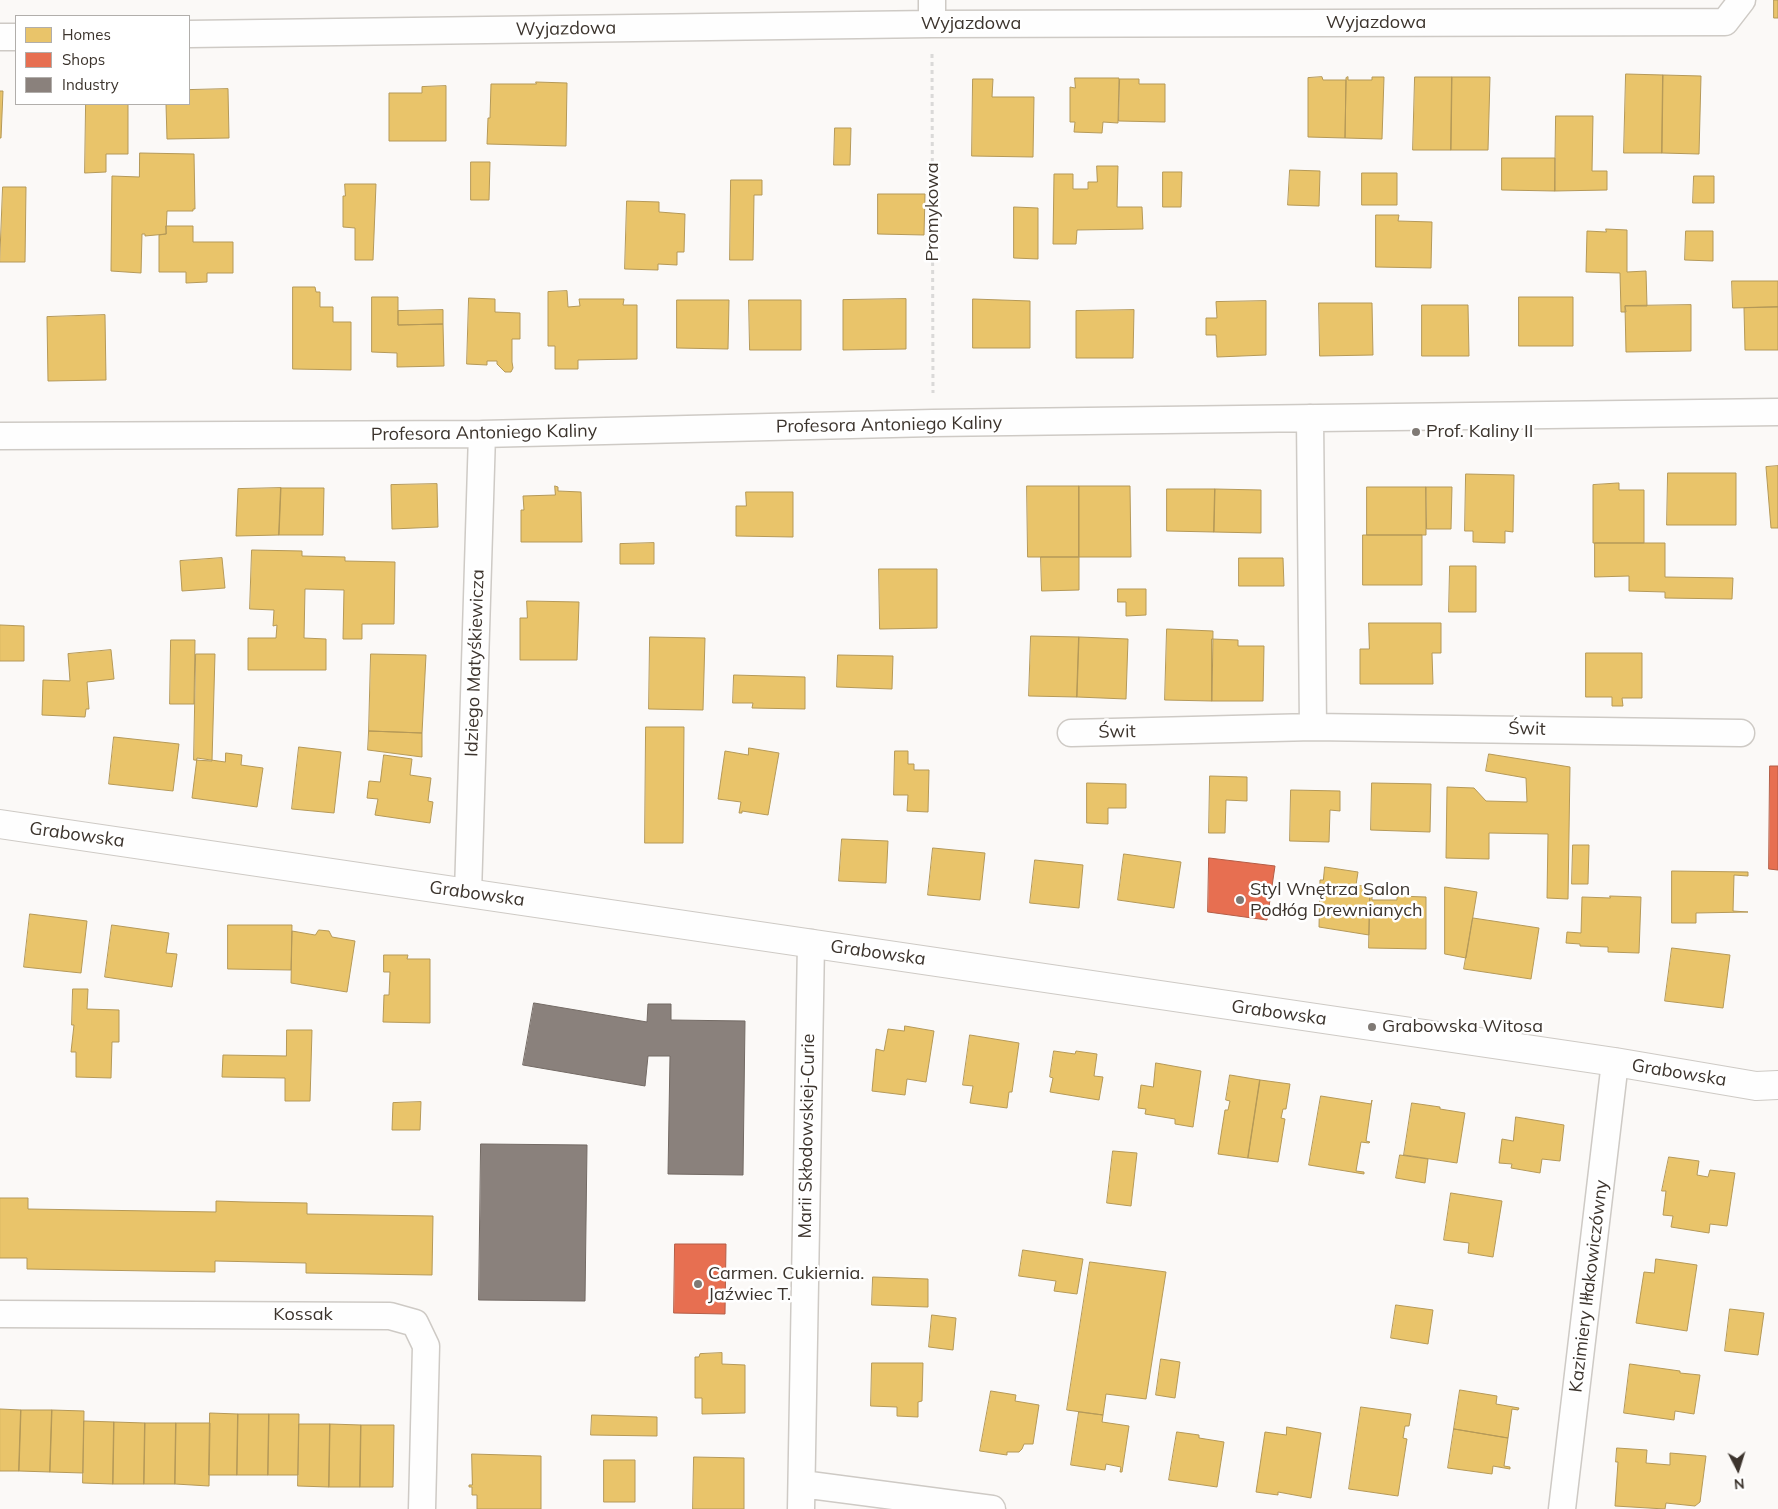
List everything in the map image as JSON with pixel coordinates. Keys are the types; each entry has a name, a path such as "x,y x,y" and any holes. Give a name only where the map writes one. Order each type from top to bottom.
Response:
{"street":[{"name":"Wyjazdowa","path":"190,34 932,12 1725,22 1742,0"},
{"path":"0,37 15,37"},
{"name":"Profesora Antoniego Kaliny","path":"0,436 482,434 933,423 1778,412"},
{"path":"1310,418 1313,727"},
{"name":"Idziego Matyśkiewicza","path":"468,893 482,434"},
{"name":"Świt","path":"1071,733 1313,727 1741,733"},
{"name":"Grabowska","path":"0,824 1767,1085 1778,1102"},
{"name":"Marii Skłodowskiej-Curie","path":"802,1496 811,943"},
{"name":"Kazimiery Iłłakowiczówny","path":"1562,1509 1615,1062"},
{"name":"Kossak","path":"0,1314 390,1316 415,1323 426,1346 422,1509"},
{"path":"802,1496 992,1509"}],"path":[{"name":"Promykowa","path":"932,12 933,423"}],"building: Homes":[{"path":"1774,0 1778,0 1778,18 1774,18"},
{"path":"1626,74 1663,75 1662,153 1624,153"},
{"path":"1663,75 1701,76 1699,154 1662,153"},
{"path":"1322,77 1323,80 1346,80 1345,138 1308,137 1308,78"},
{"path":"1348,77 1348,80 1372,80 1372,77 1384,77 1382,139 1345,138 1346,78"},
{"path":"1415,77 1452,77 1451,150 1413,150"},
{"path":"1452,77 1490,77 1488,150 1451,150"},
{"path":"1075,78 1119,78 1118,123 1103,122 1102,133 1074,132 1075,122 1070,122 1070,87 1075,88"},
{"path":"973,79 993,79 992,97 1034,97 1033,157 972,156"},
{"path":"1120,79 1139,79 1139,84 1165,84 1165,122 1119,121"},
{"path":"536,82 567,83 566,146 487,144 491,84 536,84"},
{"path":"446,86 446,141 389,141 389,93 422,93 422,87"},
{"path":"228,89 229,138 167,139 166,105 190,105 190,90"},
{"path":"0,91 3,91 1,138 0,138"},
{"path":"86,105 128,105 128,154 106,154 106,172 85,173"},
{"path":"1556,116 1593,116 1592,171 1607,171 1607,190 1555,191"},
{"path":"835,128 851,128 850,165 834,165"},
{"path":"140,153 194,154 195,209 193,211 167,211 166,234 145,236 145,234 142,234 141,273 111,271 112,176 139,177"},
{"path":"1502,158 1555,158 1555,191 1502,190"},
{"path":"471,162 490,162 489,200 471,200"},
{"path":"1097,166 1118,166 1117,207 1142,207 1143,229 1077,230 1076,244 1053,244 1054,174 1073,174 1073,189 1088,189 1088,182 1097,182"},
{"path":"1290,170 1320,171 1319,206 1288,205"},
{"path":"1163,172 1182,172 1181,207 1163,207"},
{"path":"1362,173 1397,173 1397,205 1362,205"},
{"path":"1694,176 1714,176 1714,203 1693,203"},
{"path":"731,180 762,180 762,195 754,195 753,260 730,260"},
{"path":"345,184 376,184 373,260 355,260 355,228 343,227"},
{"path":"3,187 26,187 25,262 0,262"},
{"path":"878,194 925,194 924,235 878,234"},
{"path":"627,201 659,202 659,212 685,214 684,252 677,252 677,265 658,264 658,270 625,269"},
{"path":"1014,207 1038,208 1038,259 1014,258"},
{"path":"1376,215 1399,215 1398,221 1432,222 1431,268 1376,267"},
{"path":"166,226 193,226 193,242 233,242 233,273 207,273 207,282 186,283 186,272 159,272 159,235 166,234"},
{"path":"1606,229 1627,230 1627,272 1646,271 1647,306 1625,306 1626,312 1621,312 1620,273 1586,272 1587,231 1606,232"},
{"path":"1686,231 1713,231 1713,261 1685,260"},
{"path":"1732,281 1778,281 1778,307 1733,308"},
{"path":"293,287 315,287 316,292 320,292 320,307 333,307 333,322 351,322 351,370 293,369"},
{"path":"567,291 568,307 580,306 579,299 624,299 623,305 637,305 637,359 578,360 578,369 555,369 555,346 548,346 548,292"},
{"path":"372,297 398,297 398,325 443,324 444,366 397,367 397,353 372,352"},
{"path":"1519,297 1573,297 1573,346 1519,346"},
{"path":"469,298 495,299 495,312 520,313 520,339 512,339 513,368 511,372 505,372 497,364 497,361 487,361 487,365 467,364"},
{"path":"906,299 906,349 843,350 843,300"},
{"path":"973,299 1030,301 1030,348 973,348"},
{"path":"677,300 729,300 728,349 677,348"},
{"path":"749,300 801,300 801,350 750,350"},
{"path":"1266,301 1266,355 1217,357 1216,335 1206,335 1206,318 1217,318 1216,302"},
{"path":"1319,303 1372,303 1373,355 1320,356"},
{"path":"1422,305 1468,305 1469,356 1422,356"},
{"path":"1691,305 1691,351 1626,352 1625,306"},
{"path":"1778,307 1778,350 1745,350 1744,308"},
{"path":"443,310 443,324 398,325 398,311"},
{"path":"1134,310 1133,358 1076,358 1076,311"},
{"path":"105,315 106,380 48,381 47,317"},
{"path":"1778,466 1778,528 1771,528 1766,467"},
{"path":"1668,473 1736,473 1736,525 1667,525"},
{"path":"1466,474 1514,475 1513,532 1505,531 1505,543 1473,542 1473,531 1465,531"},
{"path":"1619,483 1619,490 1644,490 1644,543 1593,543 1593,485"},
{"path":"437,484 438,527 392,529 391,485"},
{"path":"555,486 558,487 558,491 581,492 582,542 521,542 521,510 524,510 523,496 555,495"},
{"path":"1027,486 1079,486 1079,557 1028,557"},
{"path":"1079,486 1130,486 1131,557 1079,557"},
{"path":"1367,487 1426,487 1426,535 1367,535"},
{"path":"1426,487 1452,487 1451,529 1427,529"},
{"path":"281,488 324,488 323,535 279,535"},
{"path":"281,488 279,535 236,536 238,489"},
{"path":"1167,489 1215,489 1214,532 1167,531"},
{"path":"1215,489 1261,490 1261,533 1214,532"},
{"path":"746,492 793,492 793,537 736,536 736,506 746,506"},
{"path":"1363,535 1422,535 1422,585 1363,585"},
{"path":"654,543 654,564 620,564 620,544"},
{"path":"1595,543 1665,543 1665,577 1733,578 1732,599 1665,598 1665,592 1629,591 1629,576 1595,577"},
{"path":"252,550 302,551 302,556 345,557 345,561 395,562 394,624 362,624 362,639 343,639 344,590 305,589 304,638 326,639 326,670 248,670 248,638 276,638 277,625 273,626 274,610 250,609"},
{"path":"1041,557 1079,557 1079,590 1042,591"},
{"path":"222,558 225,588 182,591 180,561"},
{"path":"1239,558 1283,558 1284,586 1239,586"},
{"path":"1450,566 1476,566 1476,612 1449,612"},
{"path":"879,569 937,569 937,628 880,629"},
{"path":"1118,589 1146,589 1146,615 1126,616 1126,602 1118,602"},
{"path":"527,601 579,602 577,660 520,660 520,618 527,618"},
{"path":"1369,623 1441,623 1441,653 1432,653 1433,684 1360,684 1360,649 1369,649"},
{"path":"0,625 24,626 24,661 0,661"},
{"path":"1167,629 1213,631 1212,701 1165,700"},
{"path":"1031,636 1079,637 1077,697 1029,696"},
{"path":"650,637 705,638 703,710 649,709"},
{"path":"1079,637 1128,639 1126,699 1077,697"},
{"path":"1212,639 1238,640 1238,646 1264,646 1263,701 1212,701"},
{"path":"171,640 195,640 194,704 170,704"},
{"path":"111,650 114,679 87,682 89,709 86,709 85,717 42,715 43,680 70,681 68,654"},
{"path":"1586,653 1642,653 1642,698 1622,698 1623,706 1612,706 1612,697 1586,697"},
{"path":"196,654 215,654 212,761 194,760"},
{"path":"371,654 426,655 422,733 369,731"},
{"path":"838,655 893,656 892,689 837,687"},
{"path":"734,675 805,677 805,709 752,708 753,703 733,703"},
{"path":"646,727 684,727 683,843 645,843"},
{"path":"369,731 422,733 422,757 368,750"},
{"path":"114,737 179,744 173,791 109,784"},
{"path":"299,747 341,752 334,813 292,809"},
{"path":"749,748 779,753 768,815 742,811 742,813 739,813 741,802 718,799 725,751 748,755"},
{"path":"895,751 908,751 908,764 914,764 914,770 929,770 928,812 907,811 908,795 894,795"},
{"path":"226,753 242,755 241,765 263,768 257,807 192,798 197,758 225,762"},
{"path":"1489,754 1570,767 1568,899 1547,898 1548,834 1489,833 1489,859 1446,858 1447,787 1474,788 1486,801 1527,802 1526,778 1486,771"},
{"path":"384,755 412,759 410,775 431,778 428,801 433,802 430,823 375,815 378,799 367,798 369,781 380,782"},
{"path":"1210,776 1247,777 1247,801 1226,800 1225,833 1209,833"},
{"path":"1087,783 1126,784 1126,808 1108,808 1108,824 1087,823"},
{"path":"1372,783 1431,784 1430,832 1371,830"},
{"path":"1291,790 1340,791 1340,811 1330,810 1329,842 1290,841"},
{"path":"842,839 888,841 886,883 839,881"},
{"path":"1573,845 1589,845 1588,884 1572,884"},
{"path":"933,848 985,853 980,900 928,895"},
{"path":"1124,854 1181,862 1174,908 1118,900"},
{"path":"1035,860 1083,865 1079,908 1030,903"},
{"path":"1325,867 1358,872 1356,885 1370,887 1369,935 1319,927 1320,880 1323,880"},
{"path":"1672,871 1748,872 1748,876 1734,875 1733,911 1748,912 1696,913 1696,923 1672,923"},
{"path":"1445,887 1477,892 1466,958 1445,954"},
{"path":"1370,896 1372,896 1372,900 1397,900 1397,896 1426,897 1426,949 1369,948"},
{"path":"1610,896 1641,897 1639,953 1608,952 1608,947 1580,946 1580,944 1566,943 1567,932 1581,933 1582,897 1610,898"},
{"path":"30,914 87,921 81,973 24,967"},
{"path":"1473,918 1539,928 1531,979 1464,969"},
{"path":"112,925 169,933 166,953 177,954 172,987 105,977"},
{"path":"228,925 292,925 291,970 228,969"},
{"path":"319,930 329,931 332,937 355,941 347,992 291,983 292,931 315,935"},
{"path":"1672,948 1730,955 1723,1008 1665,1001"},
{"path":"384,955 408,955 407,959 430,959 430,1023 383,1022 384,995 389,995 390,972 384,972"},
{"path":"73,989 88,989 87,1009 119,1010 119,1042 112,1042 111,1078 76,1077 76,1052 71,1052 74,1025 72,1025"},
{"path":"905,1026 934,1031 926,1082 907,1079 905,1095 872,1091 876,1049 884,1051 888,1029 904,1031"},
{"path":"287,1030 312,1030 310,1101 285,1101 285,1078 222,1077 223,1055 286,1056"},
{"path":"970,1035 1019,1043 1012,1092 1009,1092 1007,1108 970,1103 973,1086 963,1085"},
{"path":"1054,1051 1075,1054 1076,1051 1097,1054 1094,1076 1103,1077 1099,1100 1050,1092 1053,1078 1050,1077"},
{"path":"1156,1063 1201,1071 1193,1127 1175,1124 1175,1119 1145,1114 1146,1109 1138,1108 1141,1085 1153,1087"},
{"path":"1230,1075 1260,1080 1248,1158 1218,1154 1225,1110 1228,1110 1230,1101 1226,1100"},
{"path":"1260,1080 1290,1084 1286,1109 1283,1109 1281,1118 1285,1119 1278,1162 1248,1158"},
{"path":"1321,1096 1371,1104 1372,1100 1366,1141 1370,1142 1361,1142 1356,1171 1364,1172 1364,1174 1309,1165"},
{"path":"421,1102 420,1130 392,1130 393,1103"},
{"path":"1412,1103 1465,1113 1457,1163 1404,1155"},
{"path":"1516,1117 1564,1125 1560,1161 1542,1159 1540,1173 1511,1168 1512,1164 1499,1163 1502,1139 1513,1141"},
{"path":"1113,1151 1137,1153 1131,1206 1107,1203"},
{"path":"1400,1155 1428,1159 1425,1183 1396,1178"},
{"path":"1669,1157 1699,1161 1697,1175 1708,1177 1710,1170 1735,1173 1727,1226 1710,1224 1709,1233 1671,1227 1673,1216 1663,1215 1666,1191 1662,1191"},
{"path":"1451,1193 1502,1201 1493,1257 1468,1253 1469,1243 1444,1240"},
{"path":"0,1198 28,1198 28,1209 216,1212 216,1201 307,1203 307,1214 433,1216 432,1275 306,1273 306,1263 215,1261 215,1272 27,1269 27,1258 0,1258"},
{"path":"1023,1250 1083,1259 1077,1294 1054,1291 1056,1281 1019,1276"},
{"path":"1656,1259 1697,1265 1687,1331 1636,1323 1644,1272 1654,1273"},
{"path":"1090,1262 1166,1272 1146,1399 1106,1394 1103,1415 1067,1410"},
{"path":"873,1277 928,1279 928,1307 872,1305"},
{"path":"1396,1305 1433,1310 1428,1344 1391,1338"},
{"path":"1730,1309 1764,1313 1758,1355 1725,1351"},
{"path":"932,1315 956,1318 953,1350 929,1347"},
{"path":"722,1353 722,1364 745,1365 745,1413 702,1414 702,1398 695,1398 695,1357 699,1357 700,1354"},
{"path":"1161,1359 1180,1362 1175,1398 1156,1395"},
{"path":"872,1363 923,1363 922,1401 918,1402 918,1417 897,1416 897,1407 871,1406"},
{"path":"1630,1364 1700,1375 1694,1414 1675,1411 1674,1420 1624,1413"},
{"path":"1460,1390 1497,1396 1496,1404 1519,1408 1518,1410 1512,1409 1508,1438 1454,1429"},
{"path":"991,1391 1016,1395 1015,1401 1039,1405 1033,1444 1024,1444 1019,1452 1007,1452 1007,1455 980,1451"},
{"path":"1361,1407 1411,1414 1409,1426 1405,1426 1403,1438 1407,1439 1398,1496 1349,1489"},
{"path":"0,1409 21,1410 19,1471 0,1471"},
{"path":"21,1410 52,1410 50,1472 19,1471"},
{"path":"52,1410 84,1411 83,1473 50,1472"},
{"path":"1079,1412 1103,1415 1102,1422 1129,1426 1122,1472 1120,1472 1121,1467 1106,1464 1105,1470 1071,1465"},
{"path":"210,1413 238,1414 237,1475 209,1475"},
{"path":"238,1414 269,1414 268,1475 237,1475"},
{"path":"269,1414 299,1414 298,1475 268,1475"},
{"path":"592,1415 657,1417 657,1436 591,1435"},
{"path":"84,1421 114,1422 113,1484 83,1483"},
{"path":"114,1422 145,1423 144,1484 113,1484"},
{"path":"145,1423 176,1423 175,1484 144,1484"},
{"path":"176,1423 210,1423 209,1486 175,1484"},
{"path":"299,1424 330,1424 329,1487 298,1486"},
{"path":"330,1424 361,1425 360,1487 329,1487"},
{"path":"361,1425 394,1425 393,1487 360,1487"},
{"path":"1287,1427 1321,1433 1311,1498 1278,1492 1278,1495 1256,1492 1265,1432 1286,1435"},
{"path":"1454,1429 1508,1438 1504,1466 1510,1467 1510,1469 1493,1466 1492,1474 1448,1468"},
{"path":"1177,1432 1199,1435 1199,1438 1224,1442 1217,1487 1169,1480"},
{"path":"1617,1448 1647,1450 1646,1463 1670,1465 1670,1453 1706,1456 1700,1502 1695,1506 1666,1503 1665,1509 1615,1506"},
{"path":"472,1454 541,1456 541,1509 477,1509 477,1495 472,1495 472,1487 469,1487 469,1485 472,1485"},
{"path":"694,1457 744,1458 744,1509 693,1509"},
{"path":"604,1460 635,1460 635,1502 604,1502"}],"building: Shops":[{"path":"1770,766 1778,766 1778,870 1769,869"},
{"path":"1209,858 1275,866 1267,920 1208,912"},
{"path":"675,1244 726,1244 725,1314 674,1313"}],"building: Industry":[{"path":"534,1003 647,1022 648,1004 671,1004 671,1020 745,1021 743,1175 668,1174 670,1056 648,1056 645,1086 523,1065"},
{"path":"481,1144 587,1145 585,1301 479,1300"}],"place":[{"name":"Prof. Kaliny II","path":"1416,432"},
{"name":"Styl Wnętrza Salon Podłóg Drewnianych","path":"1240,900"},
{"name":"Grabowska Witosa","path":"1372,1027"},
{"name":"Carmen. Cukiernia. Jaźwiec T.","path":"698,1284"}]}
